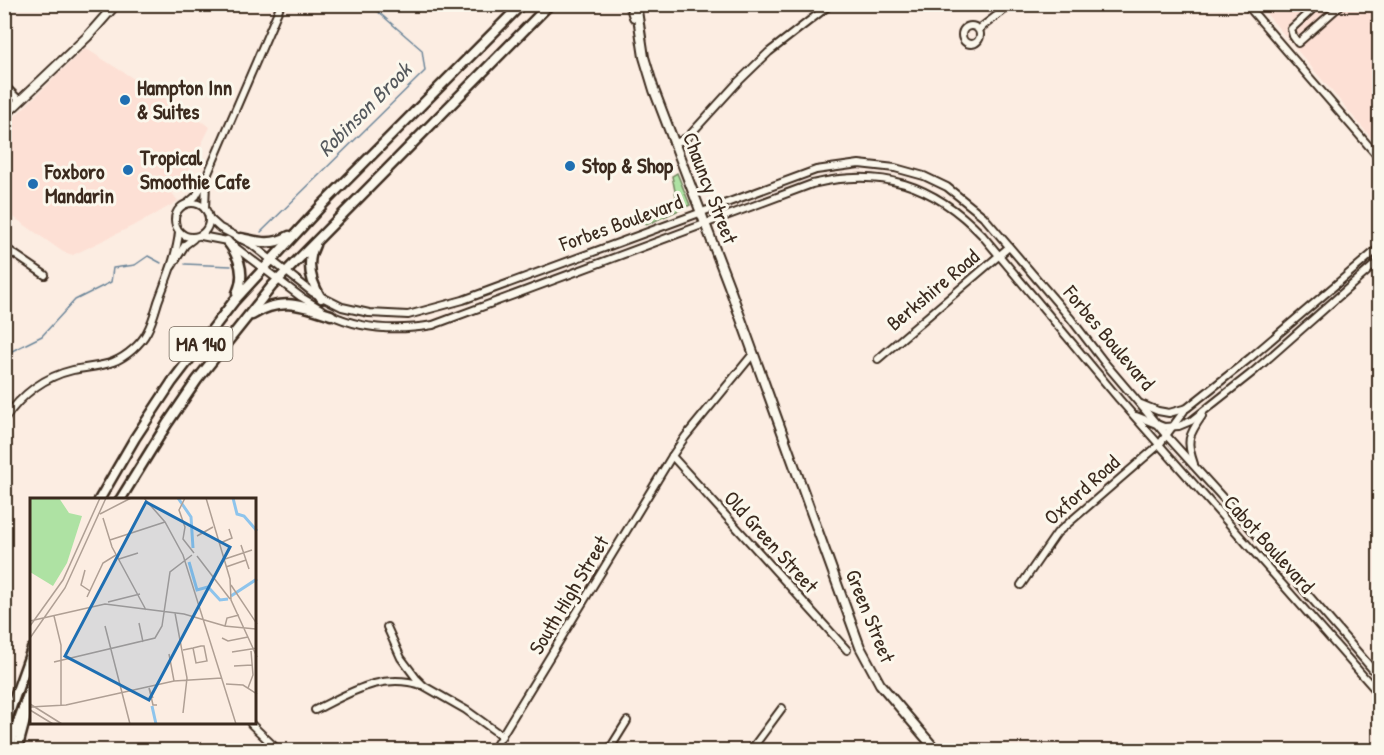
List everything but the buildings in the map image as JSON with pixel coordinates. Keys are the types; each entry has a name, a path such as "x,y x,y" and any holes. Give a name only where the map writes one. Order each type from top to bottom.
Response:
{"highway":[{"name":"MA 140","path":"100,498 135,438 172,382 234,301 323,204 522,4"},
{"name":"MA 140","path":"121,498 197,380 278,280 550,4"},
{"path":"241,238 274,243 297,232"},
{"path":"321,236 313,248 310,270 313,284 321,298"},
{"path":"227,241 239,258 242,272 241,286 234,301"},
{"path":"246,319 265,308 279,304 293,304 331,315"},
{"path":"4,727 30,656"},
{"path":"8,750 30,690"},
{"path":"17,750 30,703"}],"main road":[{"path":"4,116 70,55 116,4"},
{"name":"Chauncy Street","path":"630,4 648,74 705,223 823,548"},
{"name":"Chauncy Street","path":"636,4 639,33"},
{"name":"Green Street","path":"823,548 870,669 885,692 936,750"}],"street":[{"path":"4,420 21,398 39,384 71,371 113,362 138,344 148,332 178,242 179,232 175,221 177,213 196,196 206,178 281,4"},
{"path":"674,144 688,137 744,75 769,52 831,4"},
{"path":"979,29 1012,4"},
{"path":"1246,4 1380,159"},
{"path":"1298,44 1291,29 1318,4"},
{"path":"1287,53 1342,4"},
{"path":"4,85 20,101"},
{"name":"Forbes Boulevard","path":"210,219 220,228 241,238 321,298 342,307 369,313 408,315 463,300 816,170 843,165 878,165 924,176 950,189 983,216 1071,318 1139,403 1164,412 1184,410"},
{"path":"170,269 185,245 207,230 210,219 205,209 206,178"},
{"name":"Forbes Boulevard","path":"201,236 227,241 300,297 331,315 361,326 386,329 415,328 434,325 812,184 840,178 881,178 906,183 939,198 967,220 1133,415 1158,425 1172,427"},
{"path":"188,203 196,203 205,209"},
{"path":"179,232 186,237 194,238"},
{"path":"4,247 45,275"},
{"name":"Berkshire Road","path":"878,359 1009,247"},
{"path":"1172,427 1184,410 1250,358 1380,247"},
{"path":"1172,427 1191,421 1206,411 1380,260"},
{"path":"672,456 753,354"},
{"name":"Cabot Boulevard","path":"1139,403 1380,678"},
{"path":"1195,468 1189,450 1190,436 1192,429 1206,411"},
{"name":"Cabot Boulevard","path":"1133,415 1380,696"},
{"name":"Oxford Road","path":"1021,585 1057,533 1159,444 1172,427"},
{"name":"Old Green Street","path":"672,456 847,650"},
{"name":"South High Street","path":"493,750 672,456"},
{"path":"387,627 408,668 424,686"},
{"path":"315,710 374,683 397,679 407,680 424,686 466,710 502,736"},
{"path":"751,750 783,708"},
{"path":"609,750 627,721"},
{"path":"253,725 278,750"}],"shaded area":[{"path":"1259,5 1379,5 1379,147"},
{"path":"85,48 210,127 188,171 166,185 178,201 149,218 73,255 63,252 5,211 5,126"}],"green space":[{"path":"677,173 690,205 646,225 636,218 677,201 672,176"}],"waterway":[{"name":"Robinson Brook","path":"261,232 425,71 422,50 369,4"},
{"path":"1351,7 1354,4"},
{"name":"Robinson Brook","path":"4,355 42,336 75,300 111,282 113,268 135,265 148,256 161,263"},
{"name":"Robinson Brook","path":"185,264 231,266"}],"place":[{"name":"Hampton Inn & Suites","path":"125,100"},
{"name":"Stop & Shop","path":"570,166"},
{"name":"Tropical Smoothie Cafe","path":"128,170"},
{"name":"Foxboro Mandarin","path":"33,184"}]}
